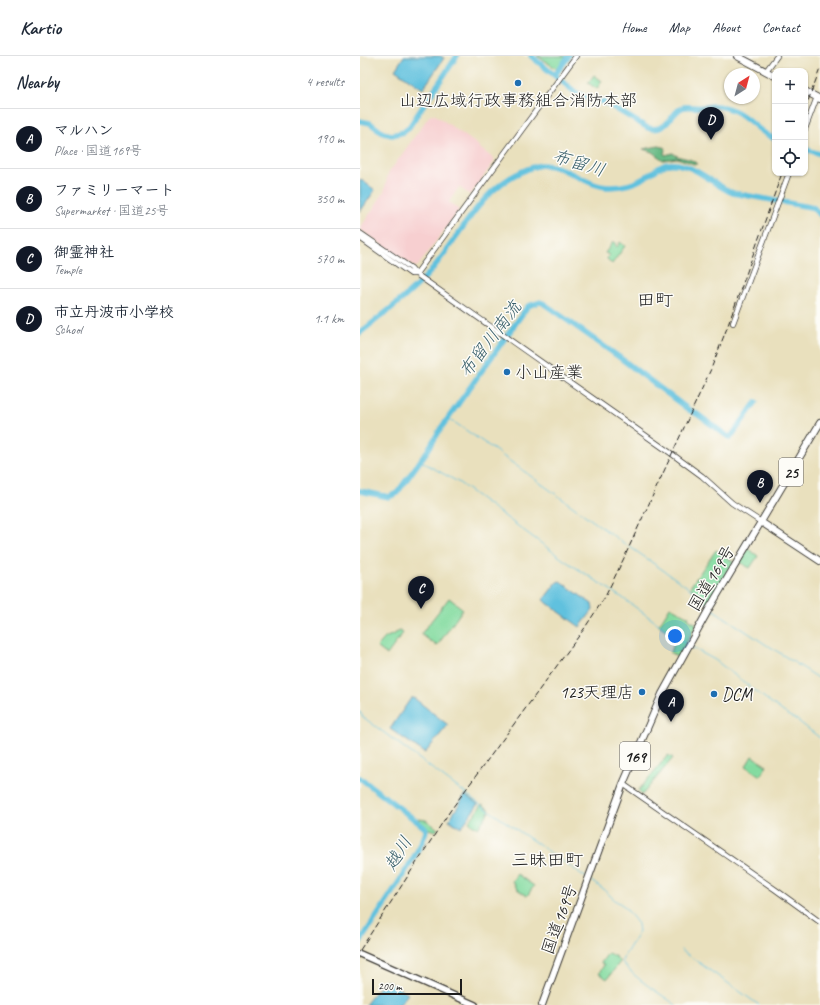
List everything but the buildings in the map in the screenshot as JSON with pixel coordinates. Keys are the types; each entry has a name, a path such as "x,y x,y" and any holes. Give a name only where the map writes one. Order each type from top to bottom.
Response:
{"highway":[{"path":"736,56 772,74"},
{"path":"808,93 818,98"},
{"name":"25","path":"761,522 820,423"},
{"path":"761,522 820,561"},
{"name":"国道169号","path":"542,1005 643,736 666,687 711,606 761,522"}],"main road":[{"path":"360,954 476,1005"}],"street":[{"path":"417,275 576,56"},
{"path":"766,71 777,56"},
{"path":"808,122 818,98"},
{"path":"733,323 788,176"},
{"path":"360,233 411,268 417,275 684,463 702,476 732,503 761,522"},
{"path":"360,238 411,274 417,275"},
{"path":"624,784 820,922"}],"shaded area":[{"path":"434,114 478,145 494,159 494,162 470,195 459,187 449,202 459,210 418,266 415,267 362,231 361,227 384,192 388,174 429,116"}],"green space":[{"path":"537,56 567,56 557,69"},
{"path":"594,75 602,81 597,89 588,83"},
{"path":"659,146 666,148 664,153 665,155 673,153 697,164 677,158 663,160 652,152 643,149"},
{"path":"613,242 616,243 615,245 617,247 620,242 625,246 612,264 607,259 609,255 605,253"},
{"path":"747,548 758,556 750,568 739,562"},
{"path":"716,550 735,563 709,605 690,587"},
{"path":"449,598 463,609 437,646 421,634"},
{"path":"670,607 689,617 688,619 697,624 678,658 670,652 677,639 659,625"},
{"path":"400,631 403,633 387,655 377,647 385,638"},
{"path":"668,755 673,758 642,795 638,791"},
{"path":"752,756 767,766 760,776 746,766"},
{"path":"482,804 490,810 478,828 469,822"},
{"path":"419,819 426,820 438,829 436,831 425,828 417,821"},
{"path":"517,874 534,886 527,896 517,889 512,881"},
{"path":"608,953 616,957 620,962 607,979 599,973 604,965 601,963"}],"water":[{"path":"404,56 440,56 444,58 423,89 395,70"},
{"path":"360,179 375,190 360,212"},
{"path":"560,581 592,604 593,610 580,627 543,600 557,582"},
{"path":"411,698 414,698 448,725 425,753 390,729"},
{"path":"465,795 478,804 461,828 449,820"},
{"path":"384,981 388,981 408,994 399,1005 365,1005"}],"waterway":[{"path":"360,121 370,123 383,133 392,135 404,132 409,127 457,56"},
{"path":"531,56 575,92 589,99 604,102 648,128 655,129 665,125 679,109 684,107 715,106 735,111 772,138"},
{"path":"555,75 569,56"},
{"path":"808,150 820,154"},
{"name":"布留川","path":"360,333 404,297 429,273 470,217 493,191 506,180 536,166 541,165 559,168 592,183 610,187 623,186 640,180 667,164 678,164 698,172 733,193 814,208 820,215"},
{"name":"布留川南流","path":"360,491 389,497 397,493 428,450 441,428 528,306 540,302 619,357 689,410 697,414 730,438 756,402"},
{"path":"448,418 629,547"},
{"name":"布留川南流","path":"420,461 425,463"},
{"path":"426,464 458,482 564,560 609,589"},
{"path":"630,547 646,558"},
{"path":"647,559 689,588 708,605"},
{"path":"609,589 619,596"},
{"path":"620,596 686,644"},
{"path":"712,609 768,646"},
{"path":"769,646 820,679"},
{"path":"691,647 715,660 745,683"},
{"path":"746,684 820,738"},
{"path":"360,712 363,717 481,805 587,878"},
{"name":"越川","path":"360,778 426,829 424,837 409,866 360,942"},
{"path":"591,881 624,906 638,924 639,932 622,962 640,980 676,1005"},
{"path":"681,950 759,1005"}],"railway":[{"path":"807,104 820,69"},
{"path":"360,950 450,811 584,629 605,597 711,369 781,176"}],"place":[{"name":"山辺広域行政事務組合消防本部","path":"518,83"},
{"name":"市立丹波市小学校","path":"711,140"},
{"name":"小山産業","path":"507,372"},
{"name":"ファミリーマート","path":"760,503"},
{"name":"御霊神社","path":"421,609"},
{"name":"123天理店","path":"642,692"},
{"name":"DCM","path":"714,694"},
{"name":"マルハン","path":"671,722"}],"district":[{"name":"田町","path":"655,300"},
{"name":"三昧田町","path":"547,860"}]}
